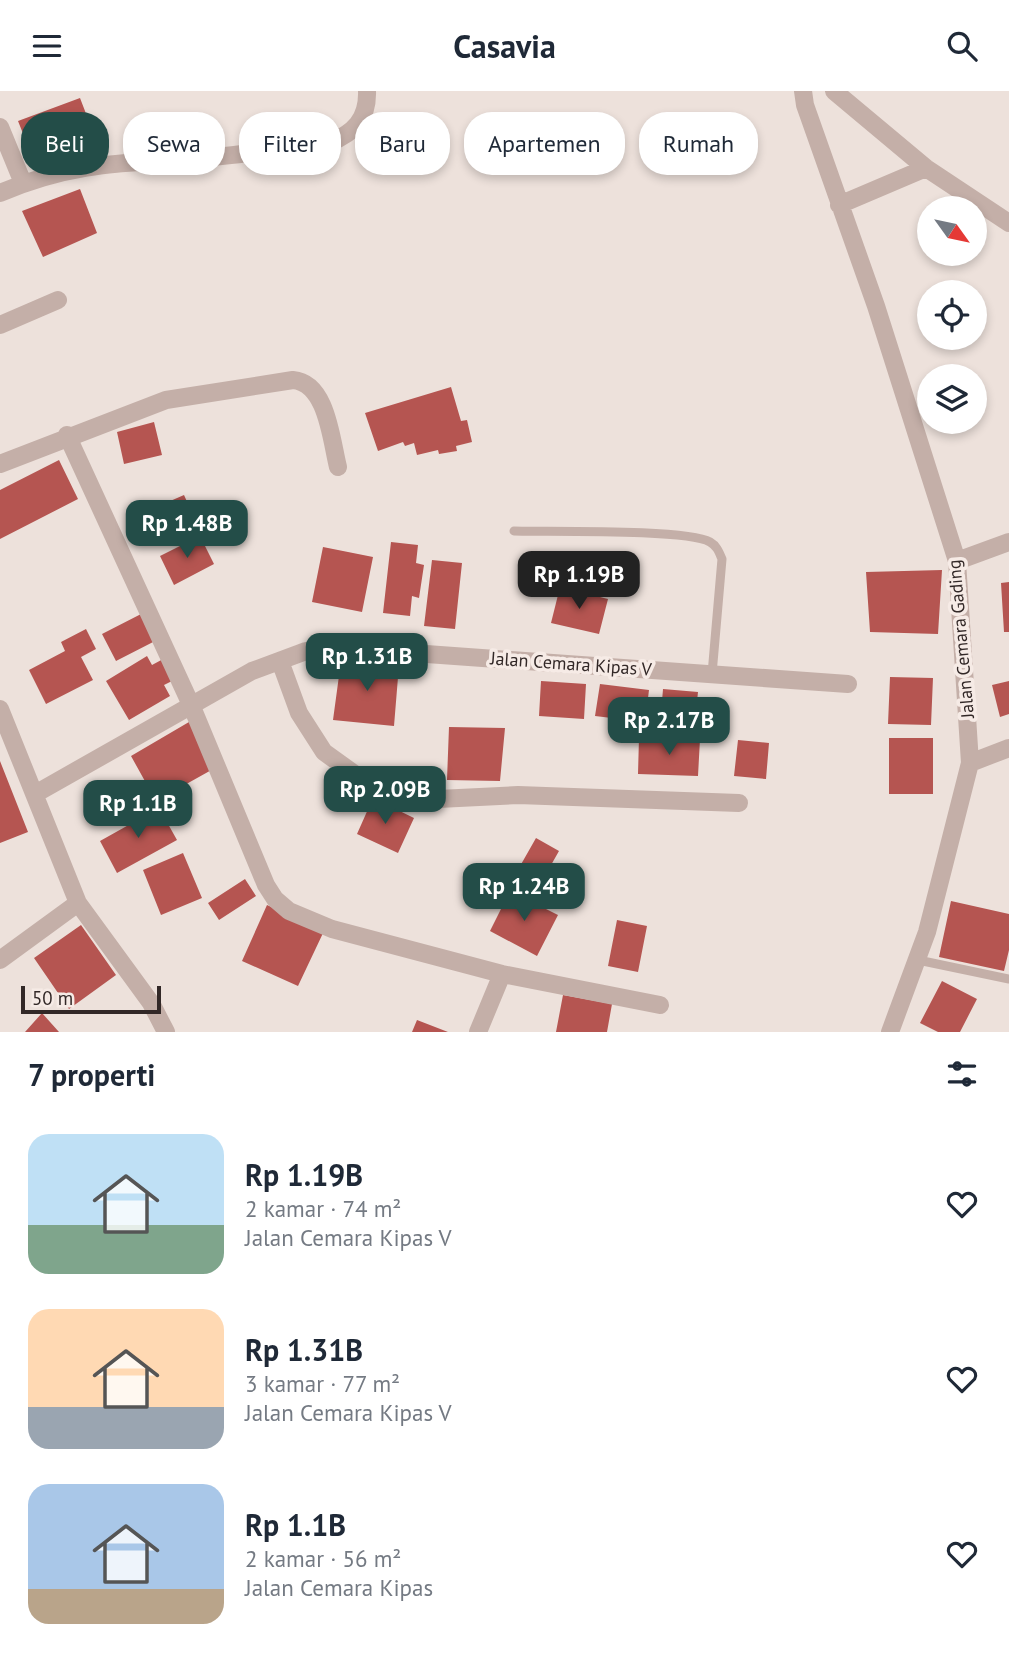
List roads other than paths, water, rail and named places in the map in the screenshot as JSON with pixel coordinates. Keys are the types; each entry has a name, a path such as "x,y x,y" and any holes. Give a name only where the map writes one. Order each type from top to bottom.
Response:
{"street":[{"path":"0,193 23,183 89,165 202,157 329,143 347,136 359,125 368,104 367,91"},
{"name":"Jalan Cemara Gading","path":"803,91 805,106 876,306 957,561 970,763 918,960 890,1032"},
{"path":"834,91 926,168 1009,223"},
{"path":"0,127 23,183"},
{"path":"839,205 926,168"},
{"path":"0,325 58,300"},
{"path":"0,464 145,406 190,394 303,381 319,397 338,467"},
{"path":"67,435 192,707 257,864 275,898 289,911 332,929 502,974 660,1005"},
{"path":"957,561 1009,542"},
{"name":"Jalan Cemara Kipas V","path":"36,794 252,671 306,651 350,647 848,684"},
{"path":"280,661 299,713 324,752 368,783 392,795 418,800 518,795 739,803"},
{"path":"0,709 78,902 151,1003 166,1032"},
{"path":"970,763 1009,748"},
{"path":"0,960 78,902"},
{"path":"478,1032 502,974"}],"lane":[{"path":"514,531 660,535 712,543 719,550 722,559 712,674"},
{"path":"918,960 1009,979"}]}
